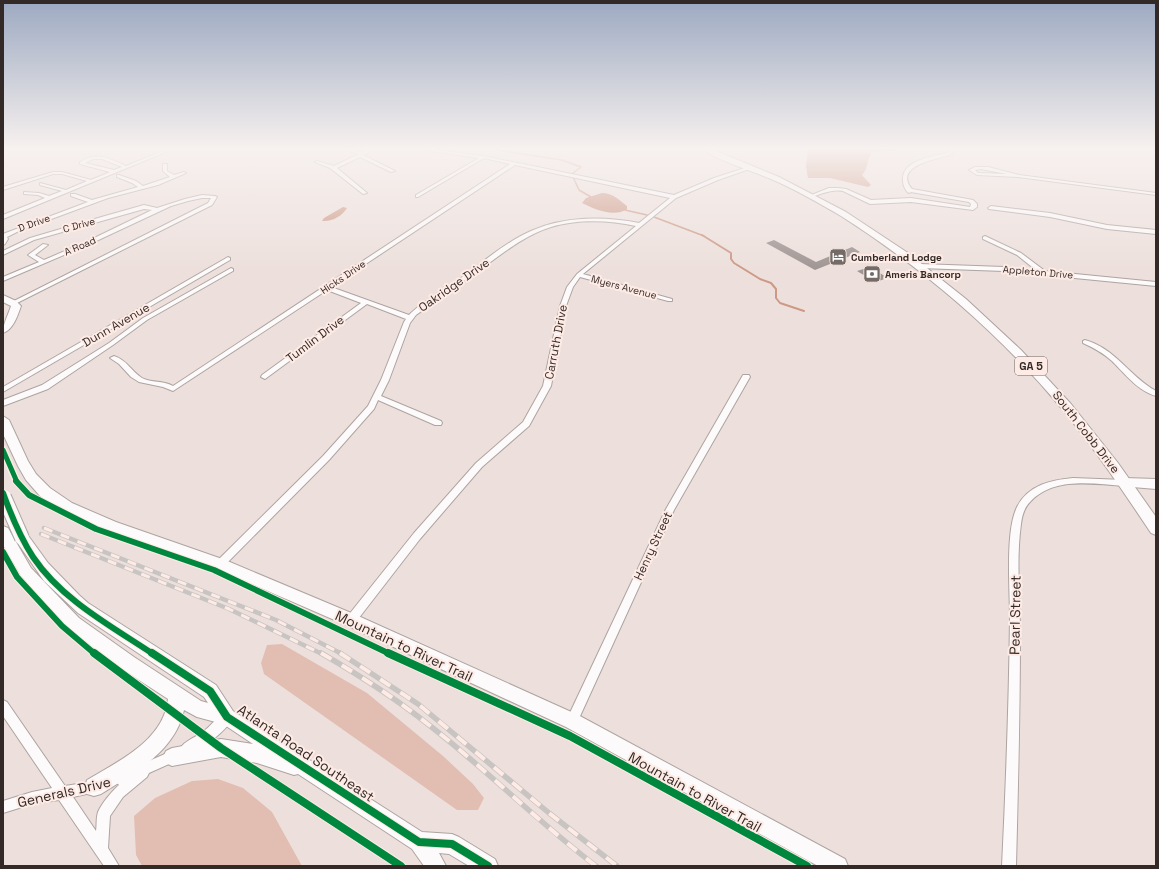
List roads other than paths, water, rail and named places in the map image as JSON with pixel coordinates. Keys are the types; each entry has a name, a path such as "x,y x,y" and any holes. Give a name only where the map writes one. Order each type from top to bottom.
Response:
{"main road":[{"name":"South Cobb Drive","path":"799,190 873,232 920,266 974,310 1029,364 1088,433 1126,483 1156,529"},
{"path":"3,298 16,306 13,317 3,330"},
{"path":"3,420 22,463 30,477 45,492 67,507 111,526 220,564 350,620 572,721 838,866"},
{"name":"Pearl Street","path":"1126,483 1156,484"},
{"name":"Atlanta Road Southeast","path":"4,495 22,538 36,562 69,596 83,608 142,648 210,691 227,716"},
{"name":"Atlanta Road Southeast","path":"3,532 26,572 73,623 99,643 197,708 227,716 419,842 436,866"},
{"path":"94,787 134,761 156,744 175,714 178,705 177,695"},
{"path":"172,757 221,748 257,754 309,771"},
{"name":"Atlanta Road Southeast","path":"419,842 452,844 488,866"}],"street":[{"path":"61,190 66,191"},
{"path":"3,217 70,190"},
{"name":"D Drive","path":"3,244 5,239 4,236 8,234 92,202 133,190"},
{"path":"361,190 365,193"},
{"path":"418,196 429,190"},
{"name":"Hicks Drive","path":"114,358 120,360 137,378 146,382 164,384 173,389 475,190"},
{"path":"638,190 674,197"},
{"name":"Carruth Drive","path":"350,620 417,536 474,470 526,424 547,386 563,306 570,287 579,275 674,197 691,190"},
{"path":"812,196 834,190"},
{"path":"841,190 870,202 911,200 971,209 974,207 973,202 971,201 908,190 911,200"},
{"path":"1122,190 1156,194"},
{"path":"26,193 39,194 49,198"},
{"path":"73,195 92,202"},
{"name":"A Road","path":"3,279 109,233 157,210 193,198 215,197 210,204 13,303"},
{"name":"C Drive","path":"3,253 46,234 140,208 146,207 157,210"},
{"path":"992,208 1050,215 1111,228 1156,232"},
{"name":"Oakridge Drive","path":"220,564 326,458 361,420 378,397 410,318 438,296 520,239 540,229 566,223 594,221 639,225"},
{"path":"985,238 1019,254 1043,272"},
{"path":"3,244 18,246"},
{"path":"42,261 31,255 45,245"},
{"name":"Dunn Avenue","path":"3,390 228,259"},
{"name":"Appleton Drive","path":"920,266 1043,272 1156,284"},
{"path":"3,403 45,387 111,344 144,319 231,270"},
{"name":"Myers Avenue","path":"579,275 670,300"},
{"path":"327,288 410,318"},
{"name":"Tumlin Drive","path":"265,376 366,302"},
{"path":"1085,342 1104,350 1141,385 1156,394"},
{"name":"Henry Street","path":"572,721 670,509 746,377"},
{"path":"378,397 438,423"},
{"name":"Pearl Street","path":"1009,866 1016,611 1016,534 1018,516 1021,508 1035,492 1055,484 1077,481 1126,483"},
{"path":"3,706 112,866"},
{"name":"Generals Drive","path":"3,807 32,798 62,794 94,787 149,768 172,757 209,735 227,716"},
{"path":"101,850 104,814 120,793 149,768"}],"waterway":[{"path":"579,190 591,197"},
{"path":"625,210 647,215"},
{"path":"654,217 703,236"},
{"path":"703,236 731,253 731,259 734,263 760,279 771,283 776,289 776,298 780,303 804,311"}],"railway":[{"path":"44,528 276,620 342,654"},
{"path":"41,534 229,609 322,654"},
{"path":"321,653 376,687 429,725 596,866"},
{"path":"340,653 418,704 549,813 617,866"}],"place":[{"name":"Cumberland Lodge","path":"838,257"},
{"name":"Ameris Bancorp","path":"872,274"}]}
